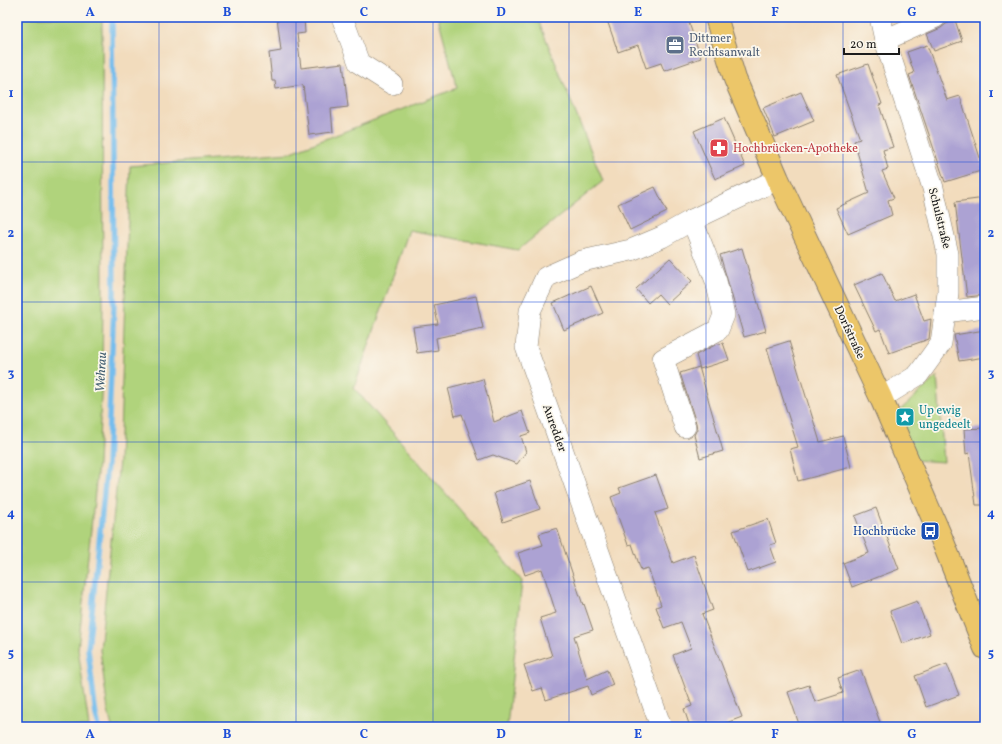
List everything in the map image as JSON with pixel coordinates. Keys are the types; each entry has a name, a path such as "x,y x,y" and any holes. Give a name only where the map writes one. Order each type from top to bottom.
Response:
{"main road":[{"name":"Dorfstraße","path":"716,17 736,79 778,179 881,398 941,536 985,648"}],"street":[{"path":"342,17 359,63 392,84"},
{"name":"Schulstraße","path":"880,17 885,40 933,188 948,254 948,293 941,344 918,375 881,398"},
{"path":"885,40 936,17"},
{"name":"Auredder","path":"661,727 526,347 530,311 546,277 582,261 631,250 662,237 692,220 778,179"},
{"path":"685,427 663,359 718,330 724,315 716,281 692,220"},
{"path":"945,312 985,307"}],"green space":[{"path":"17,17 102,17 102,375 98,464 78,649 89,727 17,727"},
{"path":"438,17 537,17 603,181 518,250 409,230 354,388 522,581 507,727 112,727 108,711 100,650 119,461 130,166 289,153 457,88"},
{"path":"937,376 944,462 913,460 895,415"}],"building":[{"path":"277,17 304,17 305,33 297,34 301,68 343,63 348,107 331,109 333,132 309,135 303,85 276,89 275,81 272,81 269,53 281,51"},
{"name":"Dittmer Rechtsanwalt","path":"606,17 687,17 701,58 664,71 661,63 646,68 638,45 618,52"},
{"path":"955,20 962,41 934,51 927,34"},
{"path":"927,45 947,100 960,96 984,170 945,182 909,75 914,73 907,52"},
{"path":"868,64 882,104 879,105 893,147 883,150 888,169 882,171 894,198 888,200 892,215 848,234 836,208 869,193 854,141 860,139 837,75"},
{"path":"801,92 814,121 775,137 763,108"},
{"name":"Hochbrücken-Apotheke","path":"724,118 745,166 715,179 694,131"},
{"path":"655,187 667,212 630,230 618,204"},
{"path":"985,198 985,295 967,297 955,202"},
{"path":"742,248 766,331 744,337 720,255"},
{"path":"670,258 692,281 667,304 658,294 648,303 636,289"},
{"path":"882,273 895,301 914,294 924,321 931,319 929,339 889,353 880,329 876,331 854,285"},
{"path":"591,286 603,313 564,330 553,303"},
{"path":"476,296 483,328 436,338 438,350 417,353 413,327 438,324 434,305"},
{"path":"985,330 985,357 959,361 954,335"},
{"path":"789,341 820,442 843,436 851,467 798,481 790,449 798,447 767,348"},
{"path":"723,343 729,360 700,369 696,355 715,345"},
{"path":"699,367 723,451 700,458 694,435 697,429 696,423 680,373"},
{"path":"483,379 494,422 522,411 530,433 521,436 526,452 517,464 493,455 479,460 462,414 455,416 448,388"},
{"path":"985,428 985,505 976,505 969,453 966,454 964,429"},
{"path":"656,475 668,509 655,513 673,563 694,555 713,610 702,614 742,717 726,723 727,727 690,727 684,709 692,706 673,655 691,648 681,622 664,628 656,607 661,605 648,568 641,570 632,544 628,545 611,497 621,493 619,488"},
{"path":"530,481 540,509 503,522 494,493"},
{"path":"876,508 899,569 852,587 843,563 869,553 855,516"},
{"path":"768,519 776,543 770,545 776,562 748,572 733,531"},
{"path":"557,528 593,630 574,636 587,679 607,670 613,685 591,695 588,686 546,700 542,688 533,691 524,665 552,656 540,618 556,613 542,569 525,575 518,553 543,545 539,534"},
{"path":"917,601 930,634 902,644 890,611"},
{"path":"947,664 959,695 926,707 915,676"},
{"path":"861,670 880,722 866,727 800,727 788,692 809,685 815,702 843,693 838,678"}],"waterway":[{"name":"Wehrau","path":"99,727 96,716 88,649 107,465 114,305 112,17"}],"place":[{"name":"Dittmer Rechtsanwalt","path":"675,45"},
{"name":"Hochbrücken-Apotheke","path":"719,148"},
{"name":"Up ewig ungedeelt","path":"905,417"},
{"name":"Hochbrücke","path":"930,531"}]}
